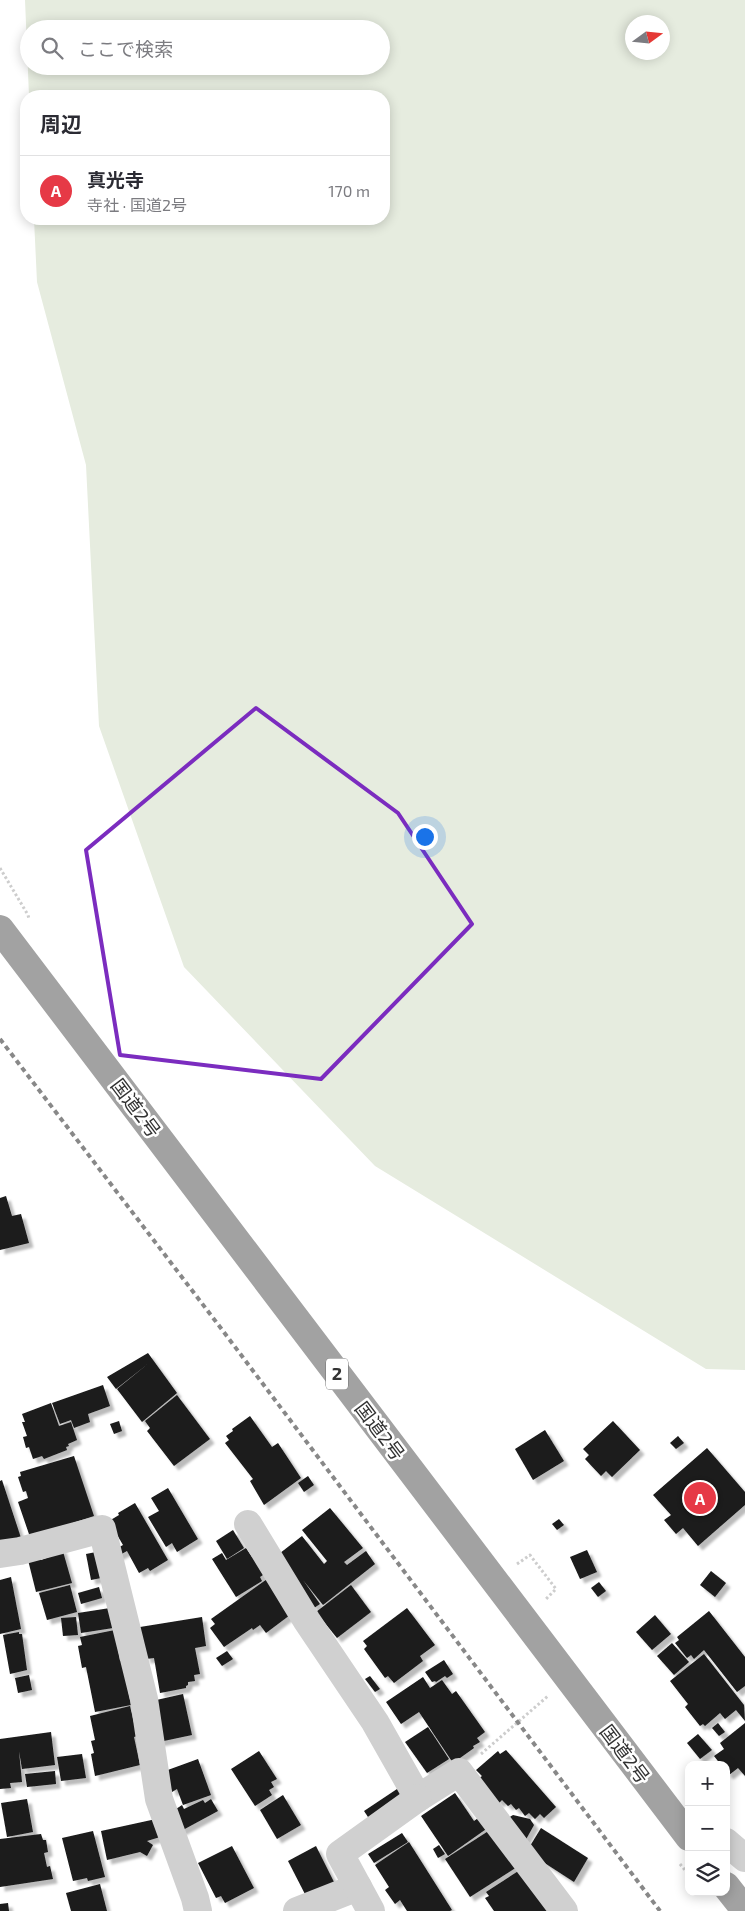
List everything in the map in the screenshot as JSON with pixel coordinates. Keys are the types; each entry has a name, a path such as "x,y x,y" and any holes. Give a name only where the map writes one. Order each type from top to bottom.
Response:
{"highway":[{"name":"国道2号","path":"0,929 684,1828"},
{"path":"730,1891 745,1910"}],"street":[{"path":"248,1524 307,1621 375,1722 418,1798"},
{"path":"0,1554 102,1528 144,1699 159,1799 198,1911"},
{"path":"371,1911 340,1854 418,1798 459,1772 564,1911"},
{"path":"730,1845 745,1858"},
{"path":"297,1911 358,1887"}],"path":[{"path":"0,868 28,915 29,922"},
{"path":"530,1555 556,1590 545,1600"},
{"path":"503,1734 554,1691"}],"highlighted area":[{"path":"256,708 398,813 472,924 321,1079 120,1055 86,850"}],"shaded area":[{"path":"25,0 745,0 745,1370 706,1369 375,1166 184,967 99,726 86,465 37,282 34,225 390,225 390,90 29,90 28,75 390,75 390,20 26,20"}],"building":[{"path":"6,1196 12,1216 21,1214 29,1243 0,1250 0,1198"},
{"path":"148,1353 177,1393 142,1422 117,1389 149,1363 116,1389 107,1377"},
{"path":"103,1385 110,1406 88,1414 90,1422 74,1428 71,1420 60,1424 52,1403"},
{"path":"177,1395 210,1439 174,1466 147,1431 150,1428 145,1421"},
{"path":"51,1403 59,1426 71,1422 77,1440 68,1444 67,1450 44,1459 42,1456 33,1459 29,1447 26,1448 23,1437 27,1436 22,1422 25,1422 22,1414"},
{"path":"250,1416 272,1447 278,1443 301,1478 264,1505 250,1481 253,1479 225,1443 229,1440 226,1436 233,1431 232,1429"},
{"path":"119,1421 122,1431 114,1434 110,1424"},
{"path":"613,1421 640,1450 612,1477 606,1471 601,1476 585,1459 589,1455 583,1449"},
{"path":"545,1430 564,1461 533,1480 515,1449"},
{"path":"678,1436 684,1443 676,1449 670,1443"},
{"path":"707,1448 745,1492 745,1505 698,1546 683,1528 676,1534 664,1520 671,1515 653,1495"},
{"path":"74,1456 94,1516 30,1537 18,1502 28,1498 26,1491 23,1492 18,1477 21,1476 20,1472"},
{"path":"308,1476 314,1485 304,1492 298,1483"},
{"path":"2,1480 21,1538 0,1544 0,1481"},
{"path":"168,1488 198,1539 177,1552 172,1543 166,1547 148,1517 159,1511 151,1498"},
{"path":"135,1503 168,1560 150,1571 148,1568 139,1573 127,1551 118,1556 114,1550 123,1545 109,1521"},
{"path":"330,1508 363,1548 344,1562 347,1565 366,1551 375,1564 323,1605 303,1580 320,1604 314,1608 275,1557 302,1536 324,1564 327,1561 302,1530"},
{"path":"559,1519 564,1525 557,1530 552,1524"},
{"path":"233,1530 244,1548 227,1559 216,1541"},
{"path":"62,1548 72,1583 36,1592 28,1560 40,1557 41,1560 49,1557 48,1552"},
{"path":"246,1548 252,1557 255,1556 266,1573 260,1577 262,1581 236,1597 212,1559 222,1553 226,1560"},
{"path":"587,1550 597,1572 580,1579 570,1557"},
{"path":"96,1552 101,1578 91,1580 86,1554"},
{"path":"711,1571 726,1583 715,1597 700,1585"},
{"path":"11,1577 21,1629 0,1634 0,1580"},
{"path":"270,1577 294,1612 266,1633 260,1625 253,1630 252,1628 224,1647 210,1628 215,1624 211,1619"},
{"path":"599,1582 606,1591 598,1597 591,1588"},
{"path":"70,1585 77,1612 47,1620 39,1593"},
{"path":"351,1585 371,1612 337,1638 316,1612"},
{"path":"99,1587 102,1598 81,1604 78,1593"},
{"path":"110,1608 113,1628 81,1633 78,1613"},
{"path":"407,1608 435,1645 420,1656 423,1661 394,1683 388,1676 385,1678 364,1649 367,1646 363,1641"},
{"path":"709,1611 745,1657 745,1686 737,1692 704,1650 694,1659 691,1655 687,1658 675,1643 679,1640 677,1637"},
{"path":"655,1615 671,1634 652,1650 636,1632"},
{"path":"76,1617 78,1635 63,1636 61,1618"},
{"path":"202,1617 206,1646 195,1648 200,1674 194,1675 195,1681 188,1682 186,1688 160,1693 154,1658 146,1659 140,1627"},
{"path":"115,1630 120,1661 122,1660 131,1705 95,1712 86,1667 82,1668 78,1646 82,1645 80,1637"},
{"path":"19,1632 19,1634 22,1634 27,1670 10,1674 3,1635"},
{"path":"672,1643 689,1662 674,1675 657,1656"},
{"path":"227,1651 233,1659 222,1666 216,1658"},
{"path":"704,1654 744,1705 745,1721 736,1710 725,1719 720,1713 705,1726 703,1724 700,1726 685,1707 688,1704 670,1681"},
{"path":"444,1660 453,1674 447,1678 445,1676 436,1682 432,1682 425,1672"},
{"path":"29,1675 32,1690 18,1693 15,1678"},
{"path":"370,1676 380,1689 375,1692 365,1679"},
{"path":"423,1677 430,1688 442,1680 452,1694 456,1691 485,1732 477,1738 480,1742 473,1746 474,1748 453,1763 419,1712 401,1724 386,1702"},
{"path":"183,1694 192,1735 159,1742 152,1701"},
{"path":"130,1706 137,1736 134,1737 140,1765 95,1776 91,1754 94,1753 91,1741 95,1740 90,1716"},
{"path":"718,1723 725,1732 719,1736 712,1728"},
{"path":"745,1723 745,1776 738,1768 730,1774 730,1761 718,1761 714,1756 724,1749 720,1743"},
{"path":"428,1727 449,1759 427,1773 405,1742"},
{"path":"51,1732 55,1765 22,1769 19,1751 22,1782 10,1783 11,1788 0,1789 0,1739"},
{"path":"698,1734 712,1750 700,1759 687,1743"},
{"path":"506,1750 556,1807 544,1818 540,1814 535,1819 529,1813 525,1816 519,1808 516,1810 511,1804 508,1806 502,1800 499,1803 478,1779 482,1776 476,1770 498,1751 500,1754"},
{"path":"259,1751 277,1779 271,1782 274,1787 269,1790 272,1795 255,1806 231,1769"},
{"path":"82,1754 86,1778 61,1781 57,1757"},
{"path":"198,1759 211,1795 183,1805 177,1789 172,1792 165,1771"},
{"path":"55,1771 56,1784 27,1787 25,1774"},
{"path":"400,1787 406,1796 370,1820 364,1811"},
{"path":"455,1793 474,1821 481,1816 489,1827 448,1856 421,1816"},
{"path":"283,1795 301,1825 277,1839 260,1810"},
{"path":"27,1799 33,1832 7,1837 1,1803"},
{"path":"211,1799 218,1811 181,1831 173,1811 182,1805 184,1809 203,1800 205,1803"},
{"path":"513,1815 530,1819 534,1825 524,1843 505,1820"},
{"path":"156,1819 160,1837 147,1841 153,1845 147,1856 140,1852 107,1860 101,1831"},
{"path":"541,1828 588,1858 574,1882 540,1860 530,1846"},
{"path":"490,1830 517,1867 470,1897 445,1859"},
{"path":"93,1831 105,1877 88,1881 87,1878 73,1881 62,1838"},
{"path":"402,1833 408,1842 374,1863 368,1854"},
{"path":"41,1834 43,1840 46,1840 48,1852 44,1853 47,1867 50,1866 53,1879 0,1887 0,1839"},
{"path":"409,1842 452,1910 407,1911 400,1900 395,1904 385,1890 389,1887 375,1865"},
{"path":"439,1845 445,1854 438,1858 433,1849"},
{"path":"232,1846 254,1888 225,1903 221,1896 216,1898 198,1863"},
{"path":"316,1846 335,1884 307,1898 288,1861"},
{"path":"523,1868 554,1911 494,1911 485,1898 489,1896 486,1892"},
{"path":"100,1884 107,1911 71,1911 66,1893"},
{"path":"8,1903 9,1911 0,1911 0,1904"}],"railway":[{"path":"0,1039 220,1327 660,1911"}],"place":[{"name":"真光寺","path":"700,1498"}]}
